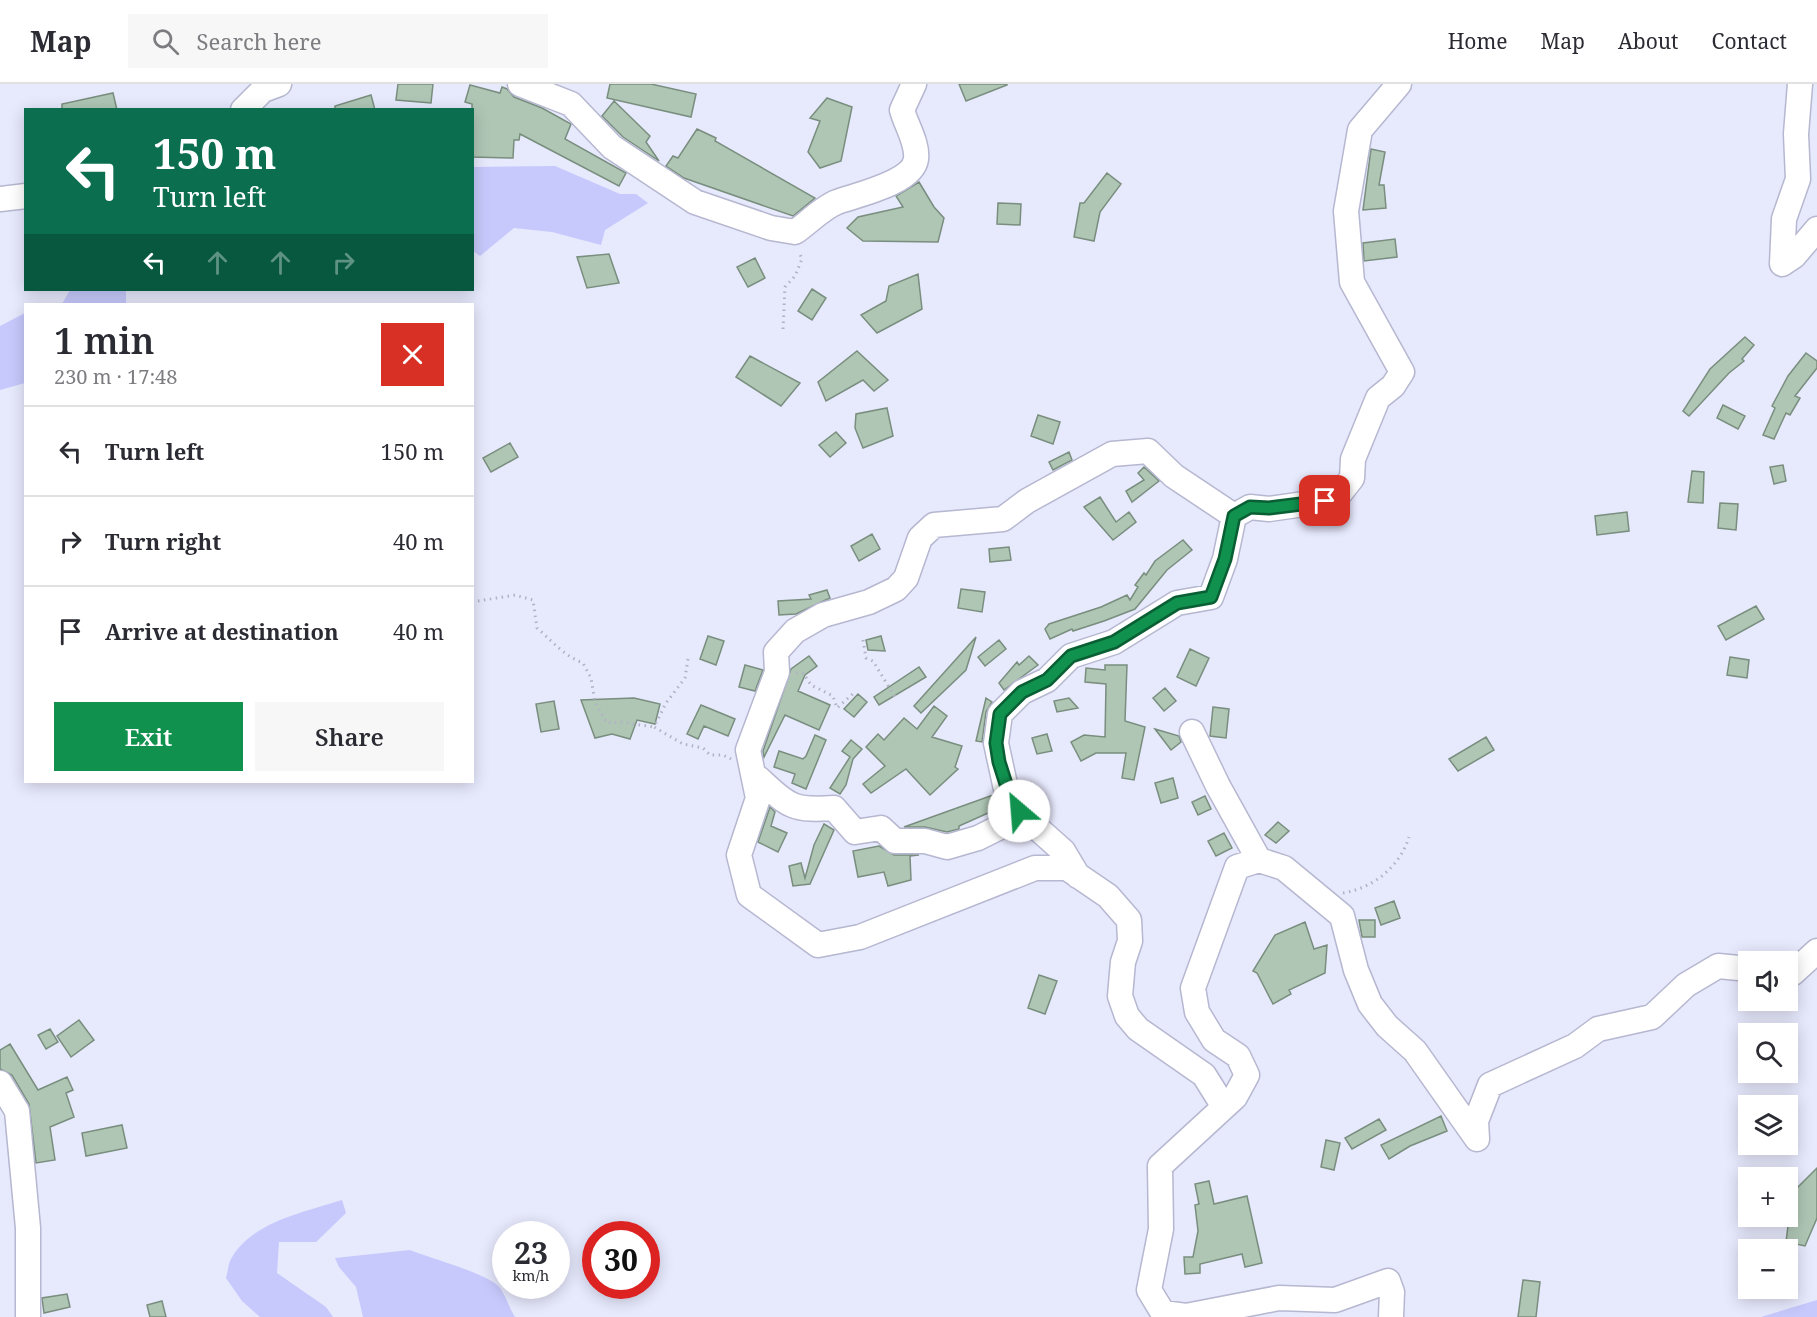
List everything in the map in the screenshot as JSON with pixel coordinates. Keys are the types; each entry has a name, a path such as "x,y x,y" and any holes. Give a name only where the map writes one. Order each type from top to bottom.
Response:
{"street":[{"path":"245,108 263,90 279,84"},
{"path":"520,84 571,104 612,147 695,202 771,228 795,232 836,202 852,199 907,175 916,162 916,149 902,110 914,84"},
{"path":"1078,876 1063,850 1009,803 996,743 1000,714 1022,692 1047,680 1071,656 1114,642 1177,603 1211,597 1225,559 1234,516 1250,507 1269,508 1325,501 1341,492 1352,478 1353,459 1378,398 1393,386 1402,372 1352,282 1346,211 1360,130 1399,84"},
{"path":"1800,84 1796,134 1799,156 1798,179 1784,219 1782,264 1794,256 1817,229"},
{"path":"0,199 24,196"},
{"path":"1224,1107 1204,1075 1160,1046 1138,1029 1127,1016 1120,996 1123,962 1130,941 1130,920 1108,896 1067,868 1035,868 860,937 818,945 749,895 739,855 759,798 748,750 777,672 776,652 795,631 823,615 869,602 896,589 906,578 920,538 934,525 1003,519 1027,501 1112,454 1148,451 1174,476 1234,516"},
{"path":"1192,732 1218,786 1259,860"},
{"path":"755,773 786,803 803,810 834,808 855,832 881,828 895,841 925,840 947,847 978,838 1014,820 1030,820"},
{"path":"1391,1317 1392,1292 1388,1281 1335,1300 1279,1298 1186,1316 1163,1313 1156,1305 1149,1290 1161,1229 1160,1166 1235,1097 1247,1075 1238,1056 1214,1041 1197,1012 1193,988 1237,867 1259,860 1284,868 1342,916 1356,970 1370,1004 1387,1026 1415,1051 1478,1139 1476,1121 1490,1086 1575,1046 1598,1029 1652,1017 1686,985 1718,966 1738,968"},
{"path":"1798,968 1817,951"},
{"path":"0,1083 17,1111 28,1228 28,1317"}],"path":[{"path":"783,329 785,287 795,276 802,259 795,232"},
{"path":"474,602 515,595 533,600 537,628 558,644 569,658 583,663 591,678 595,702 607,723 620,722 654,727 683,744 703,748 710,755 723,755 755,773"},
{"path":"862,640 866,658 873,661 895,697"},
{"path":"654,727 666,703 685,678 688,659"},
{"path":"777,672 803,673 811,685 833,696 837,708 855,692"},
{"path":"1315,893 1346,892 1369,886 1388,871 1404,852 1409,837"}],"shaded area":[{"path":"555,166 620,194 636,194 648,203 605,230 601,245 552,232 514,228 480,256 474,252 474,167"},
{"path":"69,291 126,291 126,303 63,303"},
{"path":"24,314 24,383 0,390 0,326"},
{"path":"342,1200 346,1213 316,1242 279,1242 277,1273 326,1307 333,1317 260,1317 242,1301 226,1278 229,1263 240,1246 265,1227 280,1220"},
{"path":"410,1250 472,1272 492,1282 492,1299 506,1299 515,1317 363,1317 356,1287 339,1267 335,1258"},
{"path":"1817,1300 1817,1317 1761,1317"}],"building":[{"path":"398,84 433,84 431,103 396,100"},
{"path":"610,84 651,84 696,94 691,117 607,98"},
{"path":"959,84 1007,84 1007,85 966,101"},
{"path":"470,85 500,93 502,87 507,89 514,97 542,108 571,124 565,139 626,173 619,186 520,134 519,140 514,140 513,158 474,157 474,108 472,104 465,102"},
{"path":"113,93 117,108 62,108 62,104"},
{"path":"371,95 374,108 335,108 335,106"},
{"path":"827,98 852,107 841,161 820,168 808,152 820,121 810,118"},
{"path":"614,101 650,136 646,142 659,161 623,137 602,116"},
{"path":"697,129 716,138 715,141 815,198 793,216 684,178 666,166 673,156 678,158"},
{"path":"1371,149 1385,152 1379,185 1384,185 1386,208 1363,210"},
{"path":"1107,173 1121,184 1100,212 1094,241 1074,237 1080,203 1084,203"},
{"path":"919,182 934,207 944,218 938,242 863,241 847,228 858,217 903,207 896,196"},
{"path":"998,203 1021,204 1020,225 997,224"},
{"path":"1395,239 1397,257 1364,261 1363,243"},
{"path":"609,254 619,283 587,288 577,257"},
{"path":"755,258 765,278 748,287 737,267"},
{"path":"918,274 922,309 877,333 861,315 886,301 889,286"},
{"path":"812,289 826,298 812,320 798,311"},
{"path":"1745,337 1754,345 1742,359 1744,361 1729,373 1689,416 1683,411 1710,369"},
{"path":"857,351 888,380 874,391 863,380 826,401 818,382"},
{"path":"1806,353 1817,361 1817,368 1795,396 1800,398 1790,415 1786,413 1774,439 1763,435 1775,408 1772,406 1788,376"},
{"path":"750,356 800,383 781,406 736,377"},
{"path":"1723,405 1745,416 1738,429 1717,418"},
{"path":"887,408 893,436 863,448 855,428 856,414"},
{"path":"1038,415 1060,422 1053,444 1031,436"},
{"path":"836,432 846,443 830,457 819,445"},
{"path":"510,443 518,457 491,472 483,458"},
{"path":"1069,452 1072,460 1053,470 1049,462"},
{"path":"1783,465 1786,481 1774,484 1770,467"},
{"path":"1144,467 1159,481 1132,502 1126,491 1144,480 1138,473"},
{"path":"1692,471 1704,472 1703,503 1688,502"},
{"path":"1100,497 1116,522 1129,512 1136,522 1113,540 1084,507"},
{"path":"1720,503 1738,504 1736,530 1718,528"},
{"path":"1627,512 1629,531 1597,535 1595,516"},
{"path":"872,534 880,549 859,561 851,546"},
{"path":"1183,540 1192,550 1167,570 1135,609 1073,631 1072,629 1050,639 1045,629 1049,624 1101,607 1127,595 1130,600 1138,587 1135,585 1144,573 1146,575 1155,561"},
{"path":"1009,547 1011,560 990,562 989,549"},
{"path":"961,589 985,592 982,612 958,608"},
{"path":"827,590 830,598 796,614 779,615 778,601 811,599 809,595"},
{"path":"1756,606 1764,619 1726,640 1718,626"},
{"path":"708,636 724,641 716,665 700,659"},
{"path":"881,636 885,651 868,650 866,640"},
{"path":"976,637 966,670 921,713 914,706"},
{"path":"999,640 1006,649 985,666 978,657"},
{"path":"1190,649 1209,658 1196,686 1177,677"},
{"path":"809,656 817,666 805,675 798,691 830,705 819,730 785,715 764,757 763,751 791,669"},
{"path":"1029,656 1038,665 1004,690 999,683 1017,662 1019,665"},
{"path":"1730,657 1749,660 1747,678 1727,675"},
{"path":"745,665 763,670 755,691 739,687"},
{"path":"1105,665 1127,665 1125,721 1145,727 1134,780 1122,778 1126,753 1096,753 1081,761 1071,742 1084,735 1105,737 1106,684 1085,682 1086,668 1105,670"},
{"path":"919,667 926,677 879,705 874,697"},
{"path":"1165,688 1176,701 1164,711 1153,698"},
{"path":"858,694 867,702 854,717 844,709"},
{"path":"634,698 660,704 655,724 637,720 630,739 612,734 595,738 581,700"},
{"path":"986,698 992,702 986,712 982,742 976,741"},
{"path":"1069,698 1078,708 1057,712 1054,701"},
{"path":"554,701 559,729 541,732 536,704"},
{"path":"701,705 735,719 728,736 704,726 698,739 687,734"},
{"path":"934,706 947,716 932,737 962,746 955,767 958,769 930,795 906,769 871,793 863,784 885,766 866,747 878,734 884,740 904,718 917,729"},
{"path":"1213,707 1229,709 1226,738 1210,736"},
{"path":"1155,729 1179,736 1181,742 1171,750"},
{"path":"1047,734 1052,751 1037,754 1032,738"},
{"path":"815,735 826,740 806,789 792,783 795,774 774,767 779,751 803,759"},
{"path":"1486,737 1494,750 1458,771 1449,759"},
{"path":"851,740 862,749 853,759 846,785 840,794 830,788 850,757 842,751"},
{"path":"1173,778 1178,798 1161,803 1155,783"},
{"path":"993,795 997,809 959,826 959,829 947,832 925,827 904,827"},
{"path":"1205,796 1211,809 1198,815 1192,802"},
{"path":"770,807 775,812 771,826 787,833 778,852 758,842"},
{"path":"1278,822 1289,831 1276,843 1265,835"},
{"path":"824,824 834,830 810,884 793,886 789,866 801,863 805,878 814,845"},
{"path":"1224,833 1232,848 1216,856 1208,841"},
{"path":"879,846 894,855 919,855 910,856 911,880 888,886 884,872 858,877 853,851"},
{"path":"1394,901 1400,918 1381,925 1375,908"},
{"path":"1359,920 1375,920 1375,937 1362,937"},
{"path":"1305,922 1314,949 1327,945 1325,973 1289,990 1291,994 1273,1004 1257,973 1253,971 1275,935"},
{"path":"1039,975 1057,981 1045,1014 1028,1008"},
{"path":"79,1020 94,1040 71,1057 57,1036"},
{"path":"50,1029 58,1042 46,1049 38,1035"},
{"path":"10,1044 38,1090 67,1077 73,1090 66,1093 74,1117 50,1127 55,1160 36,1163 29,1104 12,1075 0,1069 0,1050"},
{"path":"1441,1116 1447,1131 1410,1146 1389,1159 1381,1145"},
{"path":"1379,1119 1386,1130 1352,1149 1345,1138"},
{"path":"122,1125 127,1148 86,1156 82,1133"},
{"path":"1326,1140 1340,1143 1334,1170 1321,1167"},
{"path":"1817,1168 1817,1218 1805,1246 1798,1245 1798,1239 1786,1239 1788,1227 1798,1227 1798,1187"},
{"path":"1209,1181 1214,1204 1247,1196 1262,1263 1245,1267 1242,1254 1200,1264 1200,1273 1185,1274 1184,1257 1193,1257 1198,1231 1195,1205 1199,1204 1195,1184"},
{"path":"1523,1280 1540,1282 1536,1317 1518,1317"},
{"path":"67,1294 70,1307 44,1313 42,1298"},
{"path":"162,1301 166,1317 150,1317 147,1305"}],"route":[{"path":"1019,811 1009,803 999,762 996,743 1000,714 1022,692 1047,680 1071,656 1114,642 1133,629 1152,621 1163,609 1177,603 1211,597 1225,559 1234,516 1250,507 1269,508 1325,501"}]}
